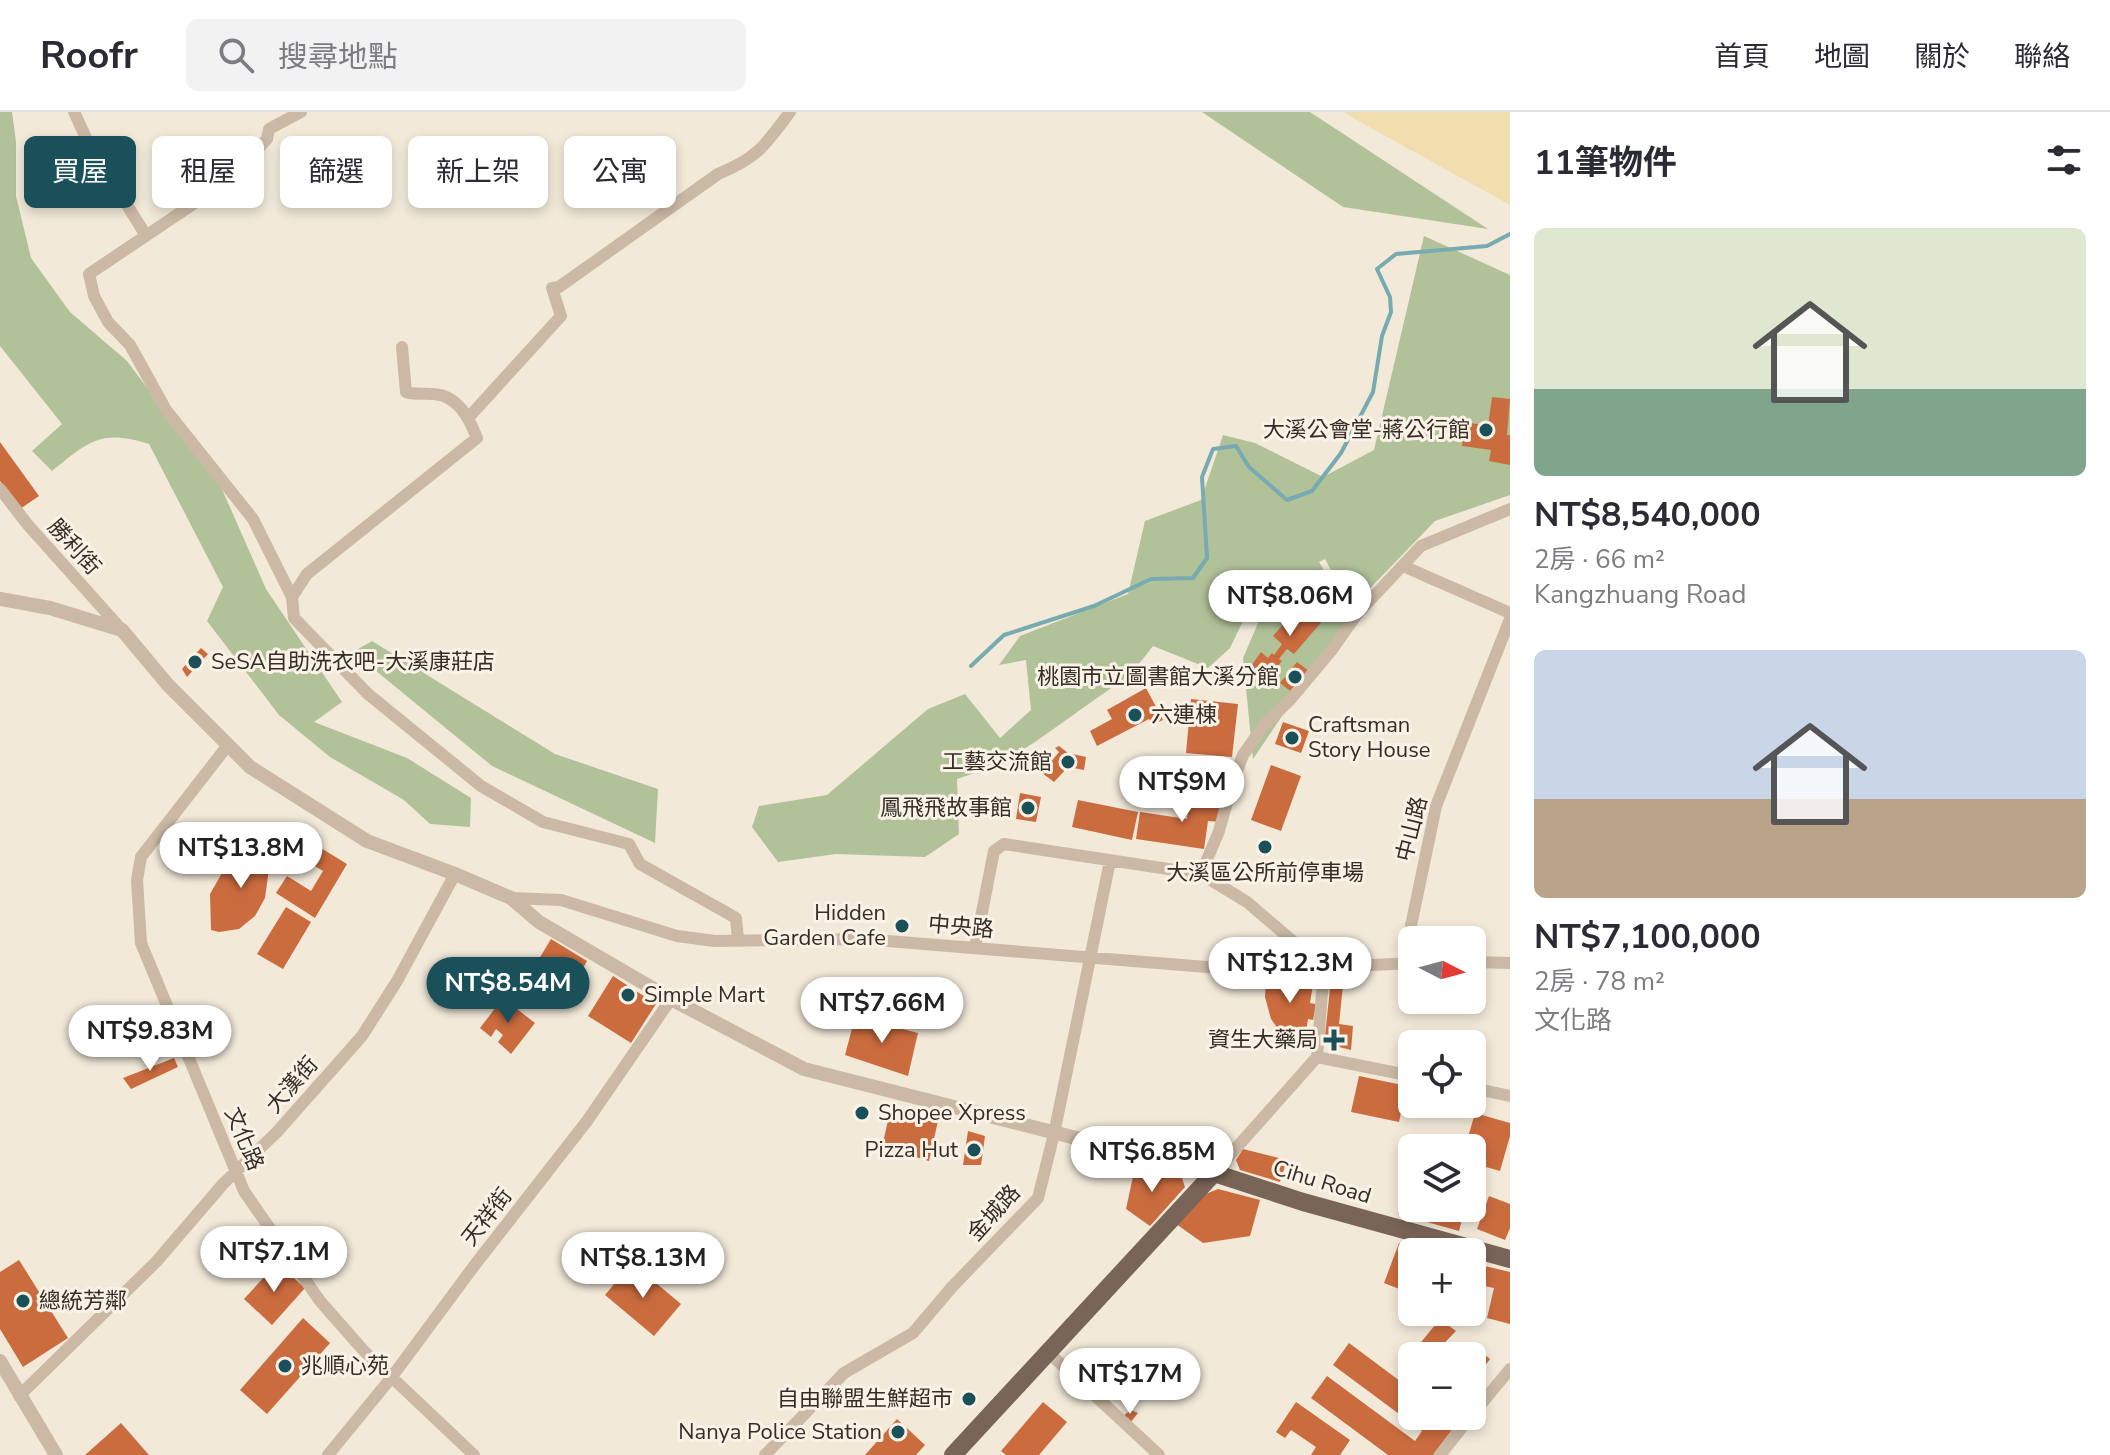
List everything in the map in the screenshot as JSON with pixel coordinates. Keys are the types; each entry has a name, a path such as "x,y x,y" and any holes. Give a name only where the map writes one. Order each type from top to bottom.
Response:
{"main road":[{"name":"Cihu Road","path":"1214,1173 1342,1214 1510,1259"},
{"path":"953,1455 1214,1173"}],"street":[{"path":"74,112 88,142 145,234"},
{"path":"301,112 269,129 267,139 229,180 89,274 94,296 108,322 130,345 166,410 253,519 292,597 294,618 368,694 481,786 543,822 629,844 640,864 736,918 738,940"},
{"path":"469,417 561,316 552,288 559,287 718,174 743,164 759,153 790,112"},
{"path":"292,597 307,574 477,438 469,417 452,399 437,394 406,392 402,347"},
{"name":"勝利街","path":"0,489 122,630"},
{"path":"1201,874 1219,831 1243,755 1264,725 1290,700 1331,651 1357,614 1421,546 1510,509"},
{"path":"1403,566 1510,616"},
{"path":"0,599 50,608 122,630 168,685 250,767 367,841 511,898 539,922 671,999 804,1069 1214,1173 1317,1057 1324,968 1247,902 1201,874 1004,844 994,851 975,948"},
{"name":"中山路","path":"1415,926 1436,806 1510,616"},
{"name":"文化路","path":"228,745 141,857 137,880 141,943 244,1191 320,1301 391,1378 474,1455"},
{"name":"金城路","path":"765,1455 844,1373 913,1333 952,1287 1038,1198 1110,861"},
{"name":"大漢街","path":"19,1396 119,1301 362,1036 397,981 455,874"},
{"name":"中央路","path":"511,898 561,900 677,936 715,941 863,939 1256,971 1398,964"},
{"path":"1486,962 1510,963"},
{"name":"天祥街","path":"328,1455 391,1378 594,1113 671,999"},
{"path":"1317,1057 1398,1073"},
{"path":"1486,1091 1510,1096"},
{"path":"1049,1353 1159,1455"},
{"path":"0,1361 56,1455"},
{"path":"1486,1397 1510,1369"},
{"path":"1440,1455 1459,1430"}],"green space":[{"path":"0,112 12,112 16,142 16,196 31,258 70,312 127,361 221,487 266,589 342,702 314,722 407,758 471,798 470,827 430,824 404,800 330,757 279,715 207,621 223,587 149,444 119,438 96,441 52,471 32,451 62,424 0,346"},
{"path":"1202,112 1310,112 1488,229 1343,207"},
{"path":"1424,236 1510,275 1510,495 1435,521 1351,608 1325,559 1319,562 1351,614 1253,759 1243,658 1268,600 1290,573 1264,577 1230,648 1208,668 1153,646 1131,674 1035,742 996,766 957,779 959,834 925,857 836,854 778,862 752,827 759,806 827,795 928,709 965,694 1000,738 1031,710 1026,660 999,665 1020,636 1128,594 1145,521 1201,500 1223,435 1255,443 1323,477 1374,450"},
{"path":"372,641 555,754 658,789 655,843 492,766 353,652"}],"sand":[{"path":"1344,112 1510,112 1510,205 1355,119"}],"building":[{"name":"大溪公會堂-蔣公行館","path":"1492,397 1510,399 1507,435 1510,435 1510,465 1489,461 1491,450 1462,446 1465,422 1488,426"},
{"path":"0,442 39,496 20,509 0,481"},
{"path":"1304,601 1324,619 1294,654 1287,649 1279,659 1282,661 1267,679 1251,666 1261,652 1268,658 1272,653 1274,655 1282,644 1273,636"},
{"name":"SeSA自助洗衣吧-大溪康莊店","path":"201,648 208,654 187,677 182,669"},
{"name":"桃園市立圖書館大溪分館","path":"1297,662 1309,671 1293,693 1280,683"},
{"name":"六連棟","path":"1146,688 1163,720 1152,725 1149,719 1097,746 1090,731 1112,719 1107,710"},
{"path":"1191,699 1238,704 1232,757 1186,753"},
{"name":"Craftsman Story House","path":"1283,722 1309,731 1301,753 1275,744"},
{"name":"工藝交流館","path":"1059,746 1068,753 1086,757 1084,770 1068,767 1054,782 1042,773 1059,752 1055,748"},
{"path":"1271,765 1301,776 1281,831 1251,820"},
{"name":"鳳飛飛故事館","path":"1020,793 1041,797 1036,822 1016,819"},
{"path":"1190,794 1223,799 1220,822 1208,821 1204,849 1136,839 1140,812 1187,819"},
{"path":"1078,800 1138,812 1132,840 1072,827"},
{"path":"311,842 347,864 315,918 276,893 287,876 311,891 323,871 301,858"},
{"path":"269,843 277,855 267,855 269,869 265,898 255,916 239,929 211,930 210,894 222,873 236,857"},
{"path":"286,907 311,922 283,969 257,954"},
{"path":"551,939 587,961 564,1001 527,979"},
{"path":"1338,975 1344,975 1339,1024 1353,1026 1351,1050 1331,1045 1325,1036 1330,988"},
{"path":"613,976 656,1004 631,1043 588,1016"},
{"path":"1310,977 1313,984 1310,1003 1316,1004 1313,1020 1308,1019 1305,1040 1283,1036 1271,1019 1265,997 1266,979"},
{"path":"503,998 535,1023 511,1054 498,1042 503,1035 496,1029 491,1037 480,1028"},
{"path":"855,1017 918,1033 908,1076 845,1055"},
{"path":"174,1058 178,1067 131,1089 123,1078"},
{"path":"1359,1076 1398,1084 1399,1122 1351,1112"},
{"path":"891,1107 938,1121 929,1161 882,1147"},
{"path":"1486,1116 1510,1123 1510,1136 1500,1171 1486,1167 1486,1134 1469,1134 1474,1118"},
{"name":"Pizza Hut","path":"968,1131 985,1136 981,1165 963,1165"},
{"path":"1194,1138 1222,1145 1206,1163 1190,1158"},
{"path":"1243,1149 1287,1160 1280,1182 1240,1170 1236,1160"},
{"path":"1135,1167 1182,1178 1185,1187 1150,1226 1126,1209"},
{"path":"1218,1189 1260,1200 1250,1236 1203,1243 1176,1224 1203,1195"},
{"path":"1489,1196 1510,1204 1510,1228 1505,1240 1477,1229 1480,1222 1486,1222"},
{"path":"1427,1222 1461,1222 1459,1231"},
{"path":"1398,1246 1398,1288 1384,1283"},
{"name":"總統芳鄰","path":"19,1260 68,1338 23,1367 0,1329 0,1272"},
{"path":"277,1263 305,1288 272,1325 244,1299"},
{"path":"632,1263 681,1304 654,1336 605,1295"},
{"path":"1486,1266 1510,1272 1510,1324 1487,1318 1494,1288 1486,1286"},
{"name":"兆順心苑","path":"303,1318 330,1343 267,1414 240,1390"},
{"path":"1434,1326 1449,1326 1456,1331 1445,1342 1421,1342"},
{"path":"1349,1343 1398,1380 1398,1413 1333,1365"},
{"path":"1327,1376 1415,1441 1422,1431 1452,1430 1433,1455 1388,1455 1311,1398"},
{"path":"1043,1402 1067,1422 1039,1455 1006,1455 1001,1451"},
{"path":"1296,1402 1350,1440 1340,1455 1311,1455 1316,1447 1291,1430 1285,1438 1276,1432"},
{"path":"1131,1410 1138,1413 1130,1423 1123,1416"},
{"name":"Nanya Police Station","path":"897,1419 925,1445 916,1455 865,1455"},
{"path":"121,1423 149,1455 85,1455"}],"waterway":[{"path":"971,666 1004,635 1094,606 1151,579 1193,578 1207,558 1202,477 1213,449 1236,446 1249,467 1287,500 1312,491 1341,453 1373,392 1382,336 1391,312 1390,297 1377,269 1396,254 1487,246 1510,234"}],"place":[{"name":"大溪公會堂-蔣公行館","path":"1486,430"},
{"name":"SeSA自助洗衣吧-大溪康莊店","path":"195,662"},
{"name":"桃園市立圖書館大溪分館","path":"1295,677"},
{"name":"六連棟","path":"1135,715"},
{"name":"Craftsman Story House","path":"1292,738"},
{"name":"工藝交流館","path":"1068,762"},
{"name":"鳳飛飛故事館","path":"1028,808"},
{"name":"大溪區公所前停車場","path":"1265,847"},
{"name":"Hidden Garden Cafe","path":"902,926"},
{"name":"Simple Mart","path":"628,995"},
{"name":"資生大藥局","path":"1334,1040"},
{"name":"Shopee Xpress","path":"862,1113"},
{"name":"Pizza Hut","path":"974,1150"},
{"name":"總統芳鄰","path":"23,1301"},
{"name":"兆順心苑","path":"285,1366"},
{"name":"自由聯盟生鮮超市","path":"969,1399"},
{"name":"Nanya Police Station","path":"898,1432"}]}
